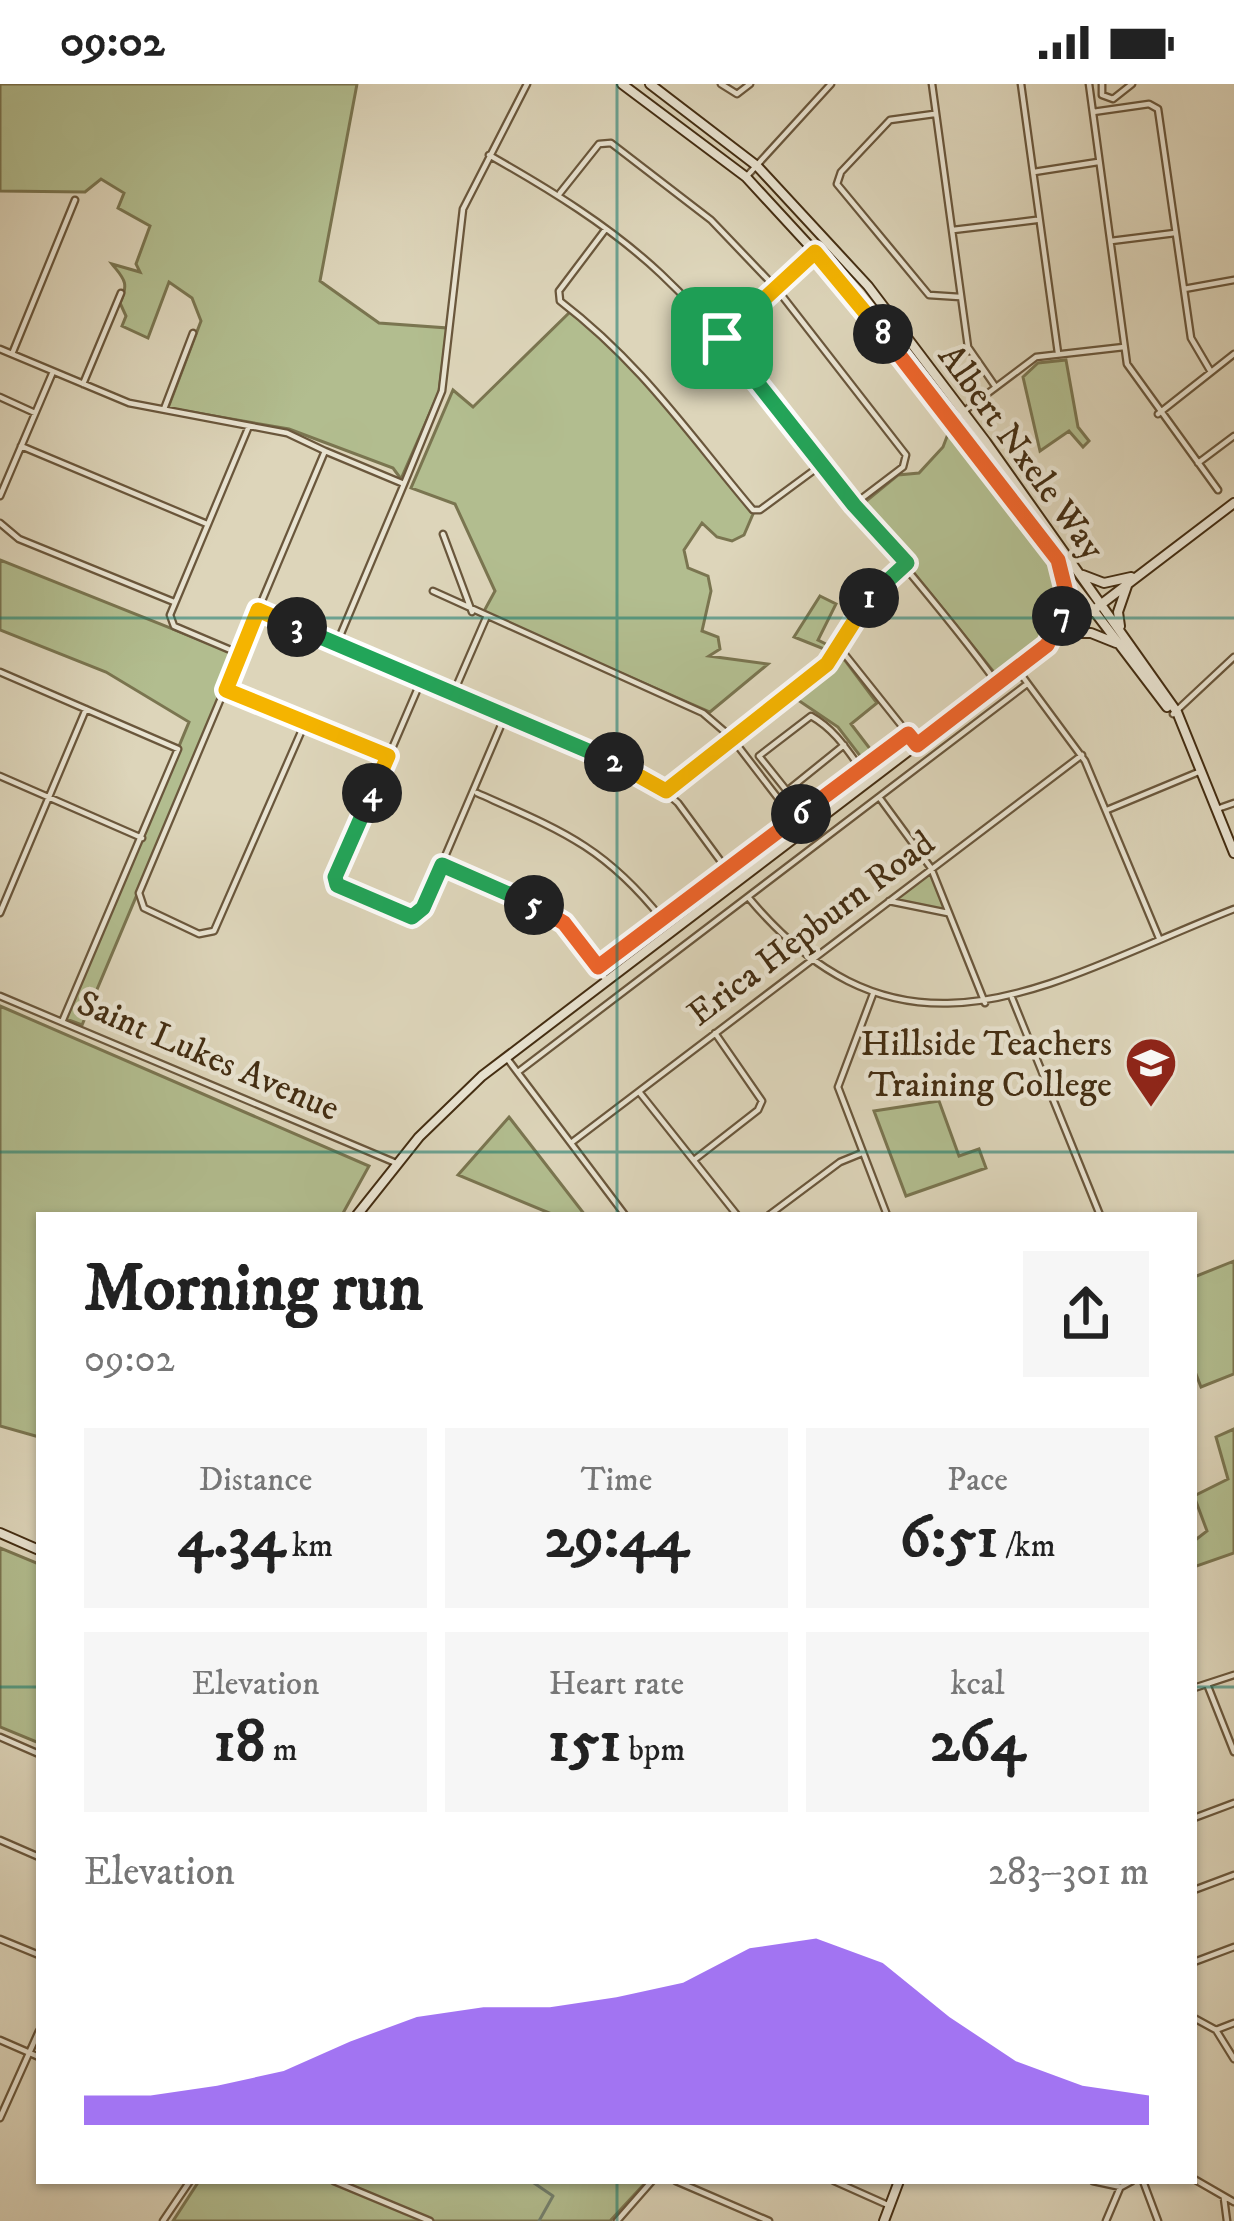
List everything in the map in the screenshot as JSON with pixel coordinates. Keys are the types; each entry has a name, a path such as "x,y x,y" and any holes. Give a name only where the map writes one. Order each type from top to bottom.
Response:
{"main road":[{"name":"Albert Nxele Way","path":"622,84 746,177 815,252 1122,634 1176,715 1234,853"},
{"name":"Albert Nxele Way","path":"650,84 757,166 868,286 964,412 1076,571 1122,647 1176,715"},
{"path":"359,1212 452,1102 506,1057 1234,503"},
{"path":"1047,645 1066,602 1058,560"},
{"path":"1076,571 1104,583 1133,579"},
{"path":"1122,634 1118,612 1133,579"},
{"path":"1061,634 1090,633 1122,647"},
{"path":"0,1533 36,1549"},
{"path":"884,2221 898,2184"}],"street":[{"path":"337,643 442,391 461,218 527,84"},
{"path":"721,84 737,94 750,84"},
{"path":"746,177 831,84"},
{"path":"932,84 968,349 995,386"},
{"path":"1022,84 1058,353"},
{"path":"1089,84 1132,378 1219,490"},
{"path":"1102,84 1102,95 1113,99 1132,84"},
{"path":"1093,112 1149,104 1158,109 1193,345 1211,372"},
{"path":"937,114 890,120 841,172 838,184 929,295 960,297"},
{"path":"559,194 599,144 608,142 712,220 776,288 906,455 903,466 854,505"},
{"path":"489,154 559,194 659,272 722,338 821,465 907,563 997,684"},
{"path":"1034,172 1098,162"},
{"path":"12,354 75,200"},
{"path":"952,230 1039,220"},
{"path":"605,230 559,290 560,301 604,335 687,422 753,510 760,510 821,465"},
{"path":"1111,241 1175,233"},
{"path":"722,338 815,252"},
{"path":"1184,289 1234,280"},
{"path":"82,384 121,293"},
{"path":"164,409 193,333"},
{"path":"951,422 1036,357 1124,347"},
{"path":"0,349 128,403 287,434 404,484"},
{"path":"1159,413 1234,354"},
{"path":"0,496 53,372"},
{"path":"0,398 35,413"},
{"path":"240,654 174,626 175,602 249,425"},
{"path":"1198,463 1234,436"},
{"path":"21,446 207,524"},
{"path":"304,723 216,929 199,934 144,908 139,893 325,451"},
{"path":"0,523 19,539 175,602"},
{"path":"443,534 472,612"},
{"path":"666,791 841,649 863,604 907,563"},
{"path":"433,591 675,697 731,737 794,818"},
{"path":"258,610 634,770 666,791 736,882"},
{"path":"453,694 486,618"},
{"path":"841,649 917,745"},
{"path":"1176,715 1234,657"},
{"path":"1017,669 1082,755 1159,938"},
{"path":"0,672 178,749 62,1022"},
{"path":"421,681 335,881 405,916 416,916 423,908 505,716"},
{"path":"518,1072 1027,684"},
{"path":"226,690 388,756"},
{"path":"0,913 86,709"},
{"path":"844,745 787,791 759,756 812,716 844,745 861,769"},
{"path":"598,967 908,734"},
{"name":"Erica Hepburn Road","path":"571,1143 1082,755"},
{"path":"1106,810 1202,771"},
{"path":"0,776 142,838"},
{"path":"474,792 573,836 608,859 662,919"},
{"path":"879,797 931,868 985,1003"},
{"path":"1217,809 1234,803"},
{"path":"442,865 552,914 607,981"},
{"path":"748,897 811,962 873,994 949,1005 1012,998 1234,909"},
{"path":"889,901 949,913"},
{"path":"873,994 838,1087 886,1212"},
{"name":"Saint Lukes Avenue","path":"0,996 396,1163"},
{"path":"1012,998 1099,1212"},
{"path":"694,1160 758,1110 762,1101 715,1033"},
{"path":"506,1057 623,1212"},
{"path":"638,1092 735,1212"},
{"path":"773,1212 840,1162 862,1153"},
{"path":"1197,1687 1234,1675"},
{"path":"1207,1684 1234,1752"},
{"path":"0,1738 36,1753"},
{"path":"1197,1817 1234,1803"},
{"path":"0,1840 36,1856"},
{"path":"1197,1889 1234,1874"},
{"path":"0,1939 36,1954"},
{"path":"1197,1961 1234,1946"},
{"path":"1197,2020 1216,2030 1234,2059"},
{"path":"1216,2030 1234,2023"},
{"path":"0,2118 36,2038"},
{"path":"0,2040 36,2055"},
{"path":"1197,2181 1234,2202"},
{"path":"163,2221 188,2184"},
{"path":"341,2184 430,2221"},
{"path":"616,2221 649,2184"},
{"path":"683,2184 769,2221"},
{"path":"841,2184 890,2206"},
{"path":"1106,2184 1126,2184"},
{"path":"1144,2184 1158,2221"},
{"path":"1106,2221 1120,2187"},
{"path":"1224,2198 1227,2221"}],"green space":[{"path":"0,84 357,84 320,281 379,323 447,328 439,392 401,479 393,468 289,429 168,408 201,321 192,298 169,282 148,338 122,326 126,316 120,303 125,285 112,264 140,272 136,264 150,226 118,208 124,193 101,179 85,192 0,191"},
{"path":"570,312 603,337 685,425 753,514 744,535 732,541 717,537 702,523 684,550 688,568 708,576 711,591 702,631 718,637 720,649 709,656 768,664 710,712 483,613 495,591 455,504 411,488 453,390 473,407"},
{"path":"1066,360 1078,427 1089,441 1083,447 1069,431 1040,451 1023,377 1038,363"},
{"path":"951,426 1059,574 1053,623 997,676 860,506 898,475 919,473 943,447"},
{"path":"0,560 238,655 82,1025 66,1019 189,722 106,672 0,630"},
{"path":"820,596 836,604 818,640 828,645 839,638 834,653 794,637"},
{"path":"844,659 877,703 851,724 874,754 864,761 838,727 792,696"},
{"path":"906,739 911,744 740,873 735,868"},
{"path":"930,870 946,911 892,900"},
{"path":"726,874 731,880 609,972 605,967"},
{"path":"0,1006 369,1166 344,1212 36,1212 36,1436 0,1426"},
{"path":"939,1101 959,1156 979,1149 986,1168 906,1196 874,1111"},
{"path":"509,1117 583,1212 547,1212 458,1175"},
{"path":"1234,1261 1234,1374 1201,1387 1197,1377 1197,1276"},
{"path":"1234,1429 1234,1553 1197,1566 1197,1539 1207,1531 1197,1494 1228,1479 1216,1437"},
{"path":"0,1548 36,1563 36,1742 0,1727"},
{"path":"197,2184 644,2184 610,2221 173,2221"}],"waterway":[{"path":"535,2184 553,2196 539,2221"}],"place":[{"name":"Hillside Teachers Training College","path":"1151,1109"}],"route":[{"path":"815,252 851,291 1058,560 1066,602 1047,645 917,745 908,734 598,967 552,914 442,865 423,908 412,917 337,885 335,877 388,756 226,690 258,610 634,770 666,791 827,664 841,649 863,604 907,563 821,465 722,338 815,252"}]}
